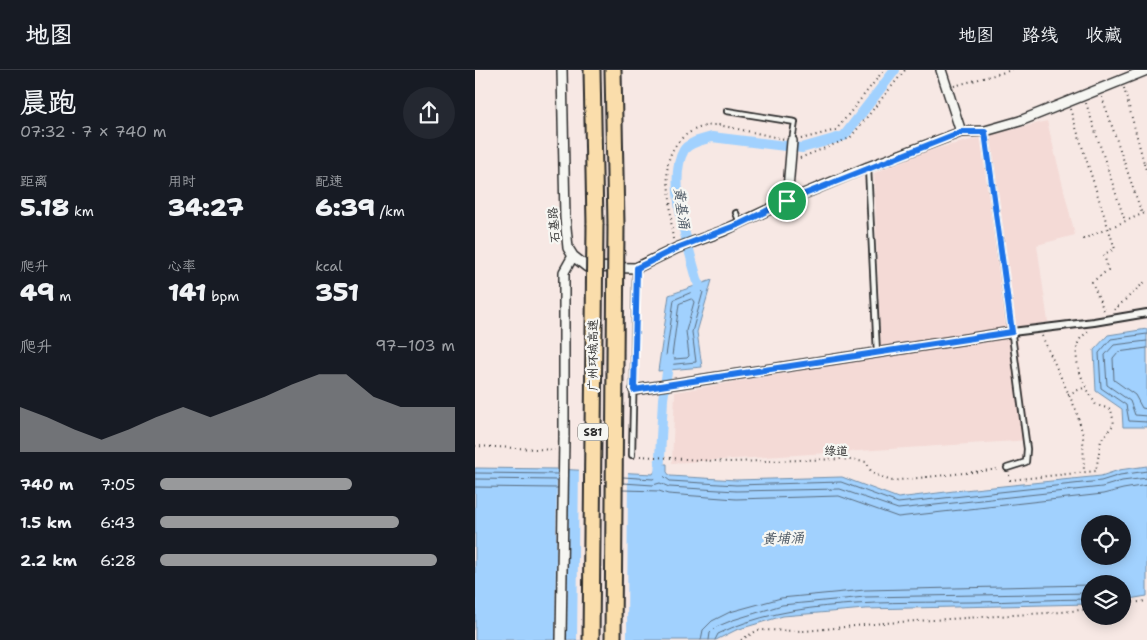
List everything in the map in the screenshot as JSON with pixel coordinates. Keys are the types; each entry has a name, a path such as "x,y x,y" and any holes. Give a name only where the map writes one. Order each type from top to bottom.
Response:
{"highway":[{"name":"广州环城高速","path":"591,640 595,224 592,70"},
{"name":"广州环城高速","path":"613,70 616,235 613,640"}],"street":[{"name":"石基路","path":"562,70 565,217 568,248 573,256 587,267 637,268 677,248 740,224 787,201 961,132"},
{"path":"941,70 961,132 985,132 1020,122 1147,70"},
{"path":"787,201 792,141"},
{"path":"561,640 564,272 573,256"},
{"path":"634,390 1147,313"}],"lane":[{"path":"727,110 795,122 792,141"},
{"path":"985,132 1027,449 1026,462 1007,468"},
{"path":"869,167 877,353"},
{"path":"736,214 740,224"},
{"path":"632,455 637,268"}],"path":[{"path":"677,248 672,238 667,166 673,148 684,136 695,129 708,125 719,125 792,141 837,130 884,70"},
{"path":"790,158 801,158 850,138 905,70"},
{"path":"947,88 1012,70"},
{"path":"1122,80 1146,162 1147,173"},
{"path":"1099,90 1142,214"},
{"path":"1083,96 1125,221"},
{"path":"1067,102 1115,249 1104,254 1107,270 1092,282 1101,320"},
{"path":"1083,238 1147,212"},
{"path":"1007,468 1010,480 1096,471 1101,440 1114,424 1111,409 1096,405 1086,387 1078,365 1078,342 1147,280"},
{"path":"1039,329 1076,410 1083,435 1084,472"},
{"path":"1068,394 1086,387"},
{"name":"绿道","path":"655,457 729,462 842,459 865,462 872,473 891,481 1007,468"},
{"path":"1131,603 1147,601"},
{"path":"741,640 758,630 805,631 884,623 1081,610"}],"shaded area":[{"path":"1047,121 1075,235 1037,245 1048,322 1016,327 1030,440 672,463 675,392 881,357 874,173 919,153"}],"water":[{"path":"712,280 697,332 702,367 658,371 669,295"},
{"path":"1147,329 1147,427 1123,427 1122,409 1096,391 1094,350 1108,335"},
{"name":"黄埔涌","path":"658,464 667,464 667,472 670,476 736,480 842,477 898,498 1101,476 1119,470 1147,466 1147,596 1131,599 1131,575 1081,575 1081,604 865,609 783,616 736,630 716,640 475,640 475,468 556,469 653,474"}],"pier":[{"path":"557,466 569,467 567,640 555,640"},
{"path":"579,467 628,469 627,640 577,640"}],"waterway":[{"name":"黄基涌","path":"695,295 699,286 678,198 677,179 679,163 686,147 712,137 802,148 844,136 895,70"},
{"name":"黄基涌","path":"659,477 663,399 669,359"}],"route":[{"path":"961,132 985,132 1012,332 634,390 637,268 677,248 740,224 787,201 961,132"}]}
